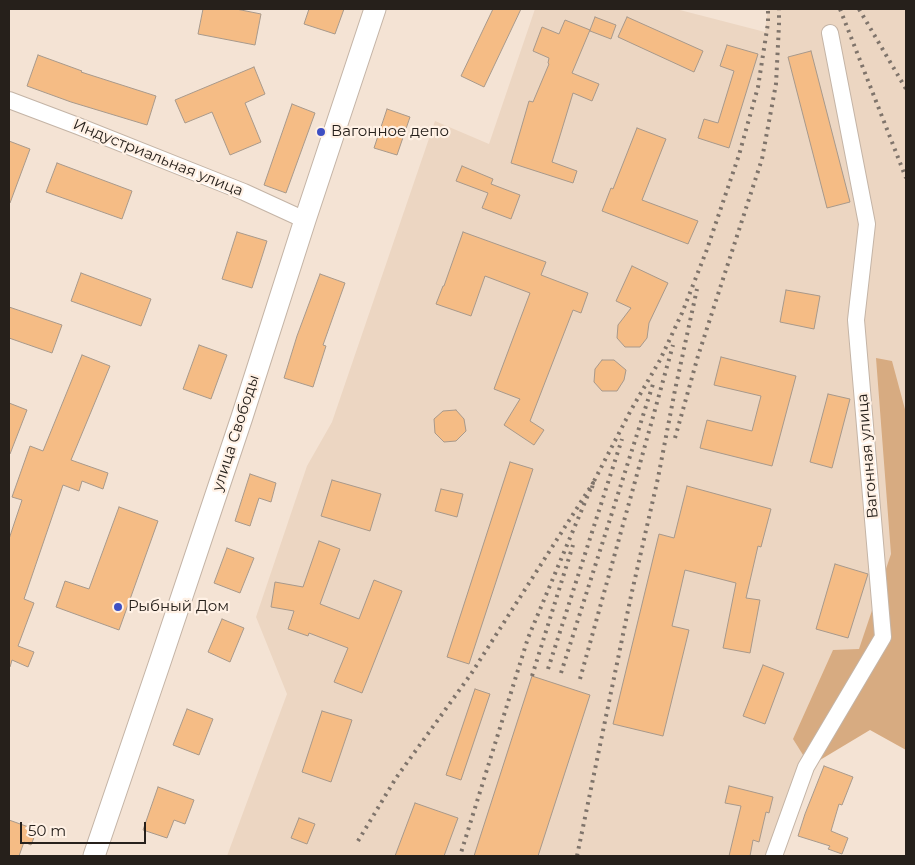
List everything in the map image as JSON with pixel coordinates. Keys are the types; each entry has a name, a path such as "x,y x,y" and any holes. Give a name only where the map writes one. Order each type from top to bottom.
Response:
{"street":[{"name":"улица Свободы","path":"94,856 242,418 304,220 375,9"},
{"name":"Вагонная улица","path":"774,856 806,766 883,637 856,320 867,224 830,33"},
{"name":"Индустриальная улица","path":"9,100 244,192 304,220"}],"shaded area":[{"path":"535,9 676,9 765,32 768,9 906,9 906,700 804,765 773,856 227,856 287,694 256,617 307,466 332,422 435,121 489,144"},
{"path":"876,358 892,361 906,413 906,750 870,730 810,766 793,739 833,650 859,649 891,554"}],"building":[{"path":"203,9 236,9 261,14 255,45 198,34"},
{"path":"309,9 344,9 335,34 304,24"},
{"path":"493,9 521,9 484,87 461,76"},
{"path":"595,17 616,25 611,39 590,31"},
{"path":"627,17 703,51 694,72 618,37"},
{"path":"565,20 590,30 572,73 599,84 592,101 573,93 552,162 577,171 573,183 511,163 529,101 533,102 549,64 549,58 533,51 542,27 559,34"},
{"path":"727,45 758,54 729,148 698,138 704,119 718,123 734,71 720,66"},
{"path":"811,51 850,202 827,208 788,57"},
{"path":"38,55 81,72 156,96 147,125 71,102 27,86"},
{"path":"254,67 265,94 245,103 261,142 230,155 212,112 185,123 175,100"},
{"path":"292,104 315,113 286,193 264,185"},
{"path":"387,109 410,117 397,155 374,148"},
{"path":"637,128 666,139 642,200 698,221 688,244 602,211 611,188 613,189"},
{"path":"9,141 30,149 10,203 9,202"},
{"path":"57,163 132,191 122,219 46,192"},
{"path":"462,166 493,179 491,184 520,195 511,219 482,208 488,193 456,181"},
{"path":"237,232 267,241 252,288 222,279"},
{"path":"463,232 546,262 541,275 588,293 581,313 573,310 530,421 544,430 534,445 504,425 520,399 494,389 530,293 485,276 471,316 436,304"},
{"path":"632,266 668,283 649,323 647,338 640,347 625,347 617,338 618,325 631,308 616,301"},
{"path":"81,273 151,299 141,326 71,301"},
{"path":"320,274 345,283 323,345 326,346 313,387 284,378"},
{"path":"786,290 820,296 814,329 780,322"},
{"path":"9,307 62,325 52,353 9,338"},
{"path":"199,345 227,355 211,399 183,389"},
{"path":"82,355 110,366 71,460 108,473 103,489 82,481 79,491 63,485 24,599 34,603 18,646 34,652 28,667 12,660 10,667 9,539 22,500 12,497 30,446 43,451"},
{"path":"721,357 796,376 772,466 700,448 707,420 752,431 761,396 714,385"},
{"path":"602,360 614,360 626,370 624,380 617,391 602,391 594,382 595,369"},
{"path":"828,394 850,399 832,468 810,462"},
{"path":"9,403 27,410 10,454 9,454"},
{"path":"456,410 464,419 466,431 456,441 444,442 435,433 434,419 443,411"},
{"path":"510,462 533,469 469,664 447,657"},
{"path":"250,474 276,483 271,502 259,498 250,526 235,521"},
{"path":"332,480 381,494 370,531 321,516"},
{"path":"687,486 771,509 761,547 758,546 746,598 760,600 750,653 723,648 736,583 685,570 672,626 689,630 663,736 613,724 659,534 674,538"},
{"path":"441,489 463,494 457,517 435,511"},
{"path":"119,507 158,521 119,630 56,607 65,581 89,589"},
{"path":"319,541 340,549 320,604 359,619 374,580 402,591 362,693 334,682 348,648 309,633 308,636 288,629 294,611 271,607 275,582 303,587"},
{"path":"227,548 254,558 240,593 214,583"},
{"path":"835,564 868,574 848,638 816,629"},
{"path":"222,619 244,628 230,662 208,652"},
{"path":"763,665 784,673 765,724 743,716"},
{"path":"532,676 590,695 538,856 474,856"},
{"path":"475,689 490,694 461,780 446,775"},
{"path":"187,709 213,719 199,755 173,745"},
{"path":"322,711 352,720 331,782 302,772"},
{"path":"824,766 853,777 842,805 839,804 831,831 848,838 842,854 828,849 830,846 798,836"},
{"path":"729,786 773,797 769,813 766,812 759,842 753,840 750,856 729,856 741,806 725,803"},
{"path":"158,787 194,800 185,824 174,820 167,838 143,830"},
{"path":"415,803 458,818 444,856 395,856"},
{"path":"299,818 315,824 307,844 291,838"},
{"path":"9,820 37,830 31,845 24,842 19,856 9,856"}],"railway":[{"path":"592,488 631,410 660,360 682,313 706,252 739,155 758,87 768,23 768,9"},
{"path":"675,438 698,356 762,159 776,84 779,9"},
{"path":"840,9 906,178"},
{"path":"859,9 906,89"},
{"path":"577,856 697,289"},
{"path":"580,679 673,345"},
{"path":"561,673 654,381"},
{"path":"548,669 622,439"},
{"path":"358,841 396,778 471,674 593,483 528,638 460,856"},
{"path":"532,676 573,545"}],"place":[{"name":"Вагонное депо","path":"321,132"},
{"name":"Рыбный Дом","path":"118,607"}]}
